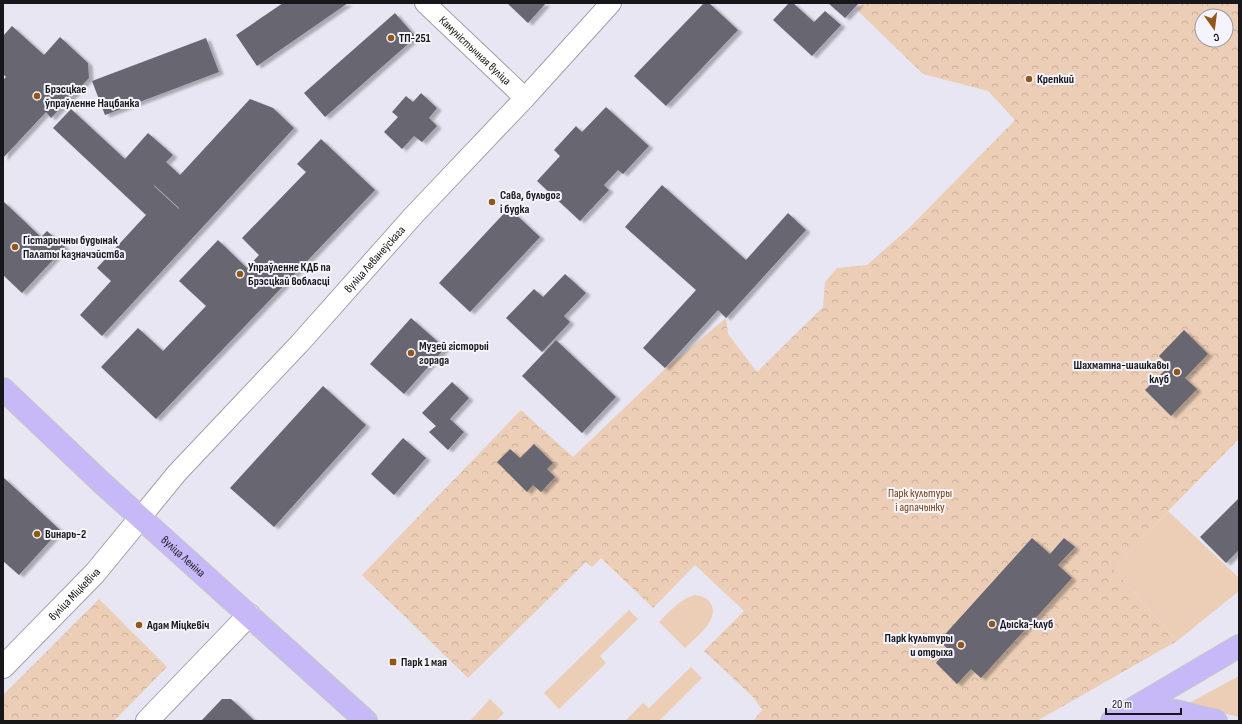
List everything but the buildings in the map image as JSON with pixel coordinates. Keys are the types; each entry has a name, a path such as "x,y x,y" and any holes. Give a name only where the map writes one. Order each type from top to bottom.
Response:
{"main road":[{"name":"вуліца Леніна","path":"3,389 102,483 366,721"},
{"name":"вуліца Міцкевіча","path":"3,667 96,573 141,517"},
{"path":"147,721 249,615"},
{"path":"1118,717 1239,646"},
{"path":"1118,717 1175,711 1216,721"}],"street":[{"name":"Камуністычная вуліца","path":"425,3 525,98"},
{"name":"вуліца Леванеўскага","path":"141,517 176,473 300,343 413,216 525,98 611,3"}],"green space":[{"name":"Парк культуры і адпачынку","path":"864,3 1239,3 1239,439 1168,511 1114,570 1177,641 1037,721 753,721 762,710 754,698 704,651 744,611 695,565 653,608 601,558 592,567 586,562 468,678 362,575 521,410 573,457 666,368 726,318 728,334 757,372 823,307 825,282 837,268 867,265 909,228 1015,120 988,91 923,74 857,10"},
{"path":"1168,511 1239,578 1239,591 1177,641 1114,570"},
{"path":"695,595 700,596 710,602 713,610 712,616 700,634 685,648 659,622 680,602"},
{"path":"99,599 167,667 114,721 3,721 3,695"},
{"path":"629,610 638,619 600,656 606,663 559,709 544,693"},
{"path":"691,667 702,678 659,721 625,721 643,703 649,708"},
{"path":"1239,676 1239,717 1187,704"},
{"path":"490,699 504,713 496,721 470,721"}],"place":[{"name":"ТП-251","path":"391,38"},
{"name":"Крепкий","path":"1029,79"},
{"name":"Брэсцкае ўпраўленне Нацбанка","path":"37,96"},
{"name":"Сава, бульдог і будка","path":"492,202"},
{"name":"Гістарычны будынак Палаты казначэйства","path":"15,247"},
{"name":"Упраўленне КДБ па Брэсцкай вобласці","path":"240,274"},
{"name":"Музей гісторыі горада","path":"411,353"},
{"name":"Шахматна-шашкавы клуб","path":"1177,372"},
{"name":"Винарь-2","path":"37,534"},
{"name":"Дыска-клуб","path":"992,624"},
{"name":"Адам Міцкевіч","path":"139,625"},
{"name":"Парк культуры и отдыха","path":"961,645"},
{"name":"Парк 1 мая","path":"393,662"}]}
